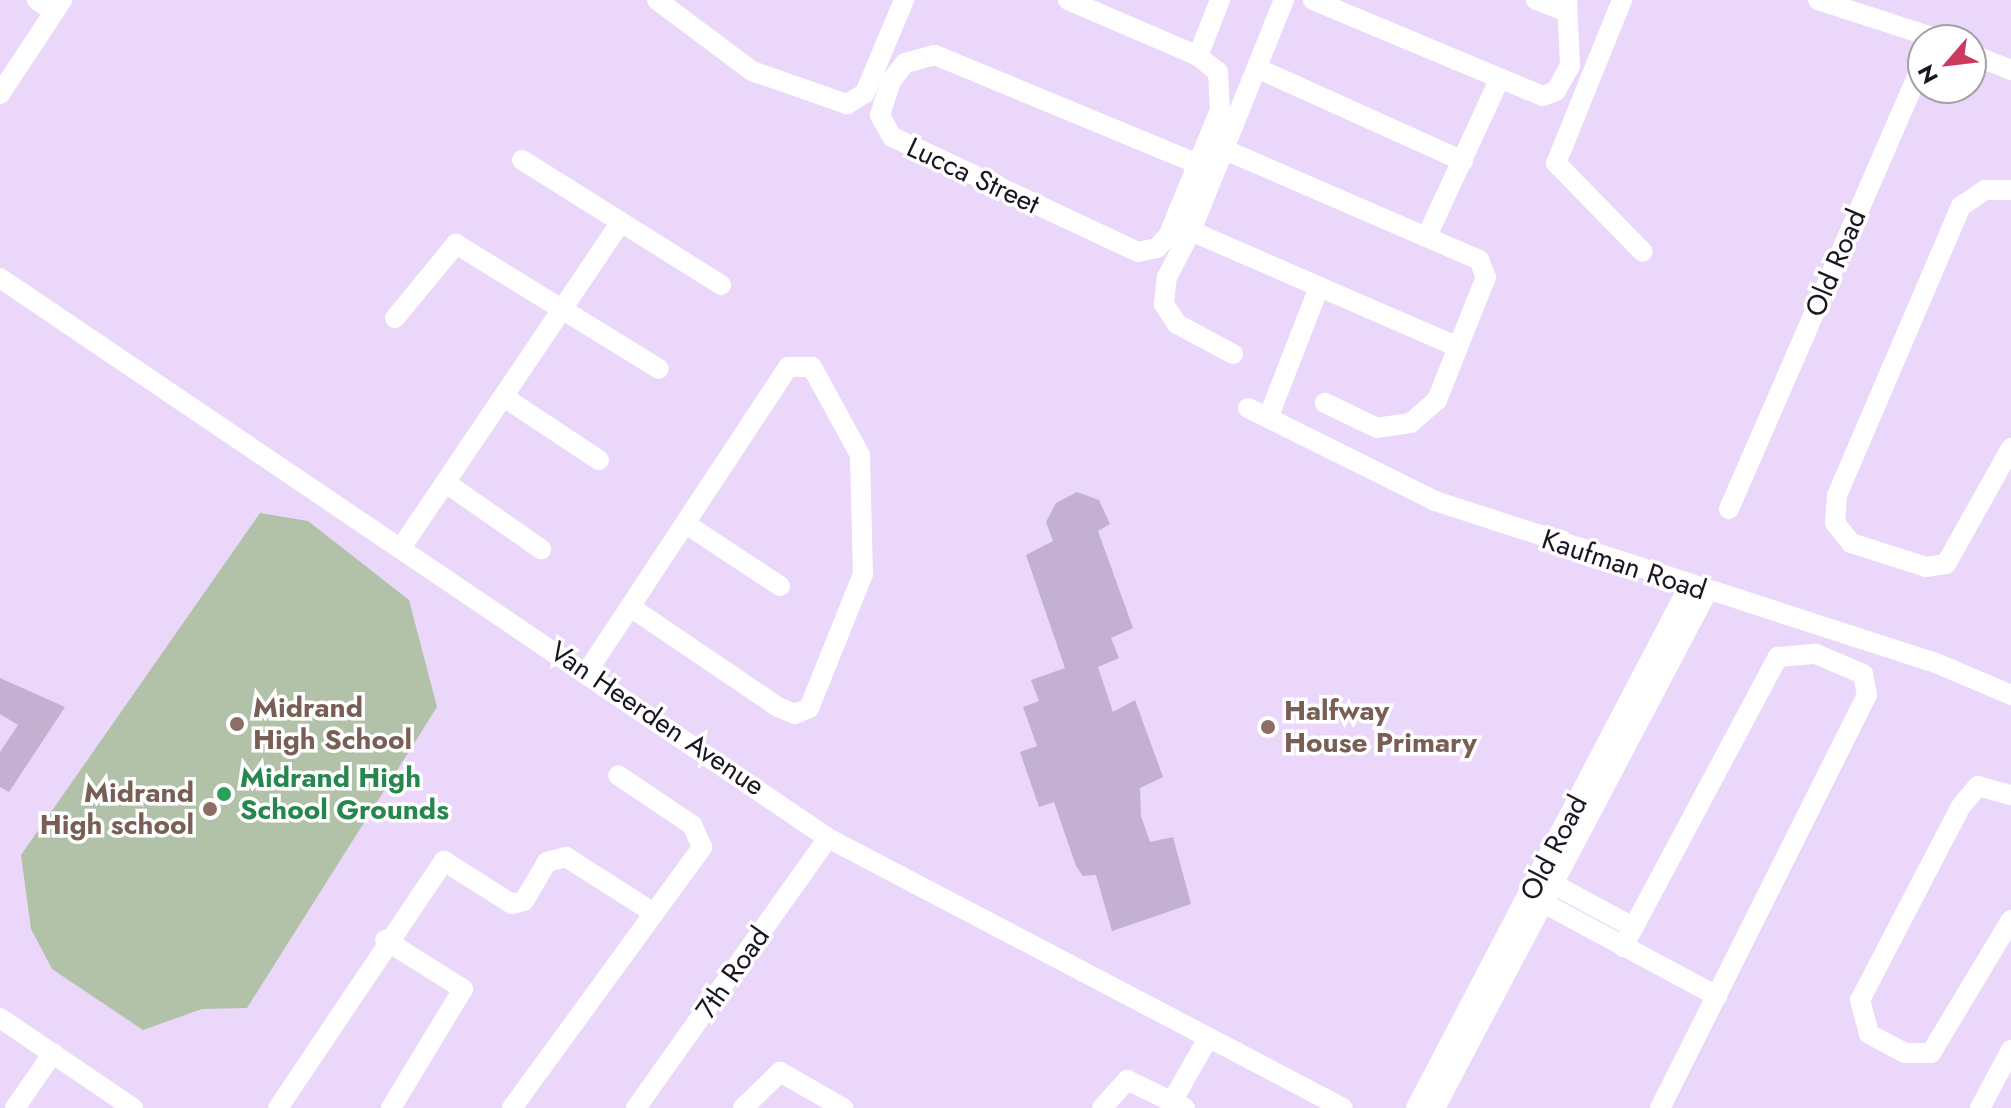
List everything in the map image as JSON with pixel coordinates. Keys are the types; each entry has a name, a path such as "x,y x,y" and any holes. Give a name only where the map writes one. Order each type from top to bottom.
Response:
{"street":[{"path":"657,0 752,71 847,104 865,93 904,0"},
{"path":"1068,0 1213,65 1222,94 1196,163"},
{"path":"1198,56 1220,0"},
{"path":"1233,354 1177,324 1164,304 1167,277 1191,231 1259,69 1284,0"},
{"path":"1313,0 1535,95 1556,91 1574,42 1566,5 1536,0"},
{"path":"1622,0 1556,163 1643,252"},
{"path":"1818,0 1907,29"},
{"path":"0,94 51,4"},
{"name":"Lucca Street","path":"935,55 1196,163 1164,242 1138,252 913,152 880,115 899,69 935,55"},
{"path":"1987,60 2011,70"},
{"path":"1259,69 1463,161"},
{"path":"1427,236 1499,80"},
{"name":"Old Road","path":"1729,509 1907,99"},
{"path":"1223,149 1479,260 1487,274 1437,400 1411,423 1377,428 1325,403"},
{"path":"522,160 721,285"},
{"path":"2011,190 1985,190 1961,206 1837,495 1835,523 1851,543 1926,567 1946,564 2011,448"},
{"path":"401,548 621,222"},
{"path":"1191,231 1458,347"},
{"path":"395,318 456,244 565,308 659,369"},
{"name":"Van Heerden Avenue","path":"0,278 587,672 828,838 1207,1040 1343,1108"},
{"path":"1268,418 1319,287"},
{"path":"587,672 689,526 788,367 812,367 858,447 864,516 858,600 809,708 795,714 778,707 632,608"},
{"path":"504,397 599,460"},
{"name":"Kaufman Road","path":"1248,408 1435,501 1698,589 1936,663 2011,695"},
{"path":"446,483 541,549"},
{"path":"689,526 780,586"},
{"name":"Old Road","path":"1435,1108 1541,890 1698,589"},
{"path":"1623,947 1778,657 1816,654 1863,674 1867,695 1660,1108"},
{"path":"512,1108 699,854 701,840 692,825 618,775"},
{"path":"2011,795 1978,786 1961,806 1860,1000 1865,1028 1905,1053 1931,1053 2011,920"},
{"name":"7th Road","path":"636,1108 828,838"},
{"path":"278,1108 428,876 448,861 512,904 524,901 550,860 570,857 654,913"},
{"path":"1541,890 1633,927"},
{"path":"1541,890 1623,947 1717,996"},
{"name":"Old Road","path":"1416,1108 1541,890"},
{"path":"385,940 463,989 391,1108"},
{"path":"0,1018 133,1108"},
{"path":"1102,1108 1127,1080 1180,1103 1207,1040"},
{"path":"1980,1108 2011,1050"},
{"path":"15,1108 53,1053"},
{"path":"743,1108 780,1072 843,1108"}],"green space":[{"name":"Midrand High School Grounds","path":"260,513 308,521 409,600 437,707 247,1008 202,1009 143,1030 52,969 31,929 21,855"}],"building":[{"path":"1077,492 1099,500 1110,524 1098,531 1133,628 1111,638 1119,658 1098,667 1113,712 1135,700 1163,777 1140,788 1141,816 1150,842 1173,837 1191,904 1112,931 1096,875 1083,876 1076,866 1054,802 1039,807 1020,752 1037,746 1023,707 1039,701 1031,680 1065,668 1026,555 1053,541 1046,522 1056,503"},
{"path":"0,678 65,707 9,792 0,787 0,752 18,725 0,714"}],"place":[{"name":"Midrand High School","path":"237,724"},
{"name":"Halfway House Primary","path":"1268,727"},
{"name":"Midrand High School Grounds","path":"224,794"},
{"name":"Midrand High school","path":"210,809"}]}
